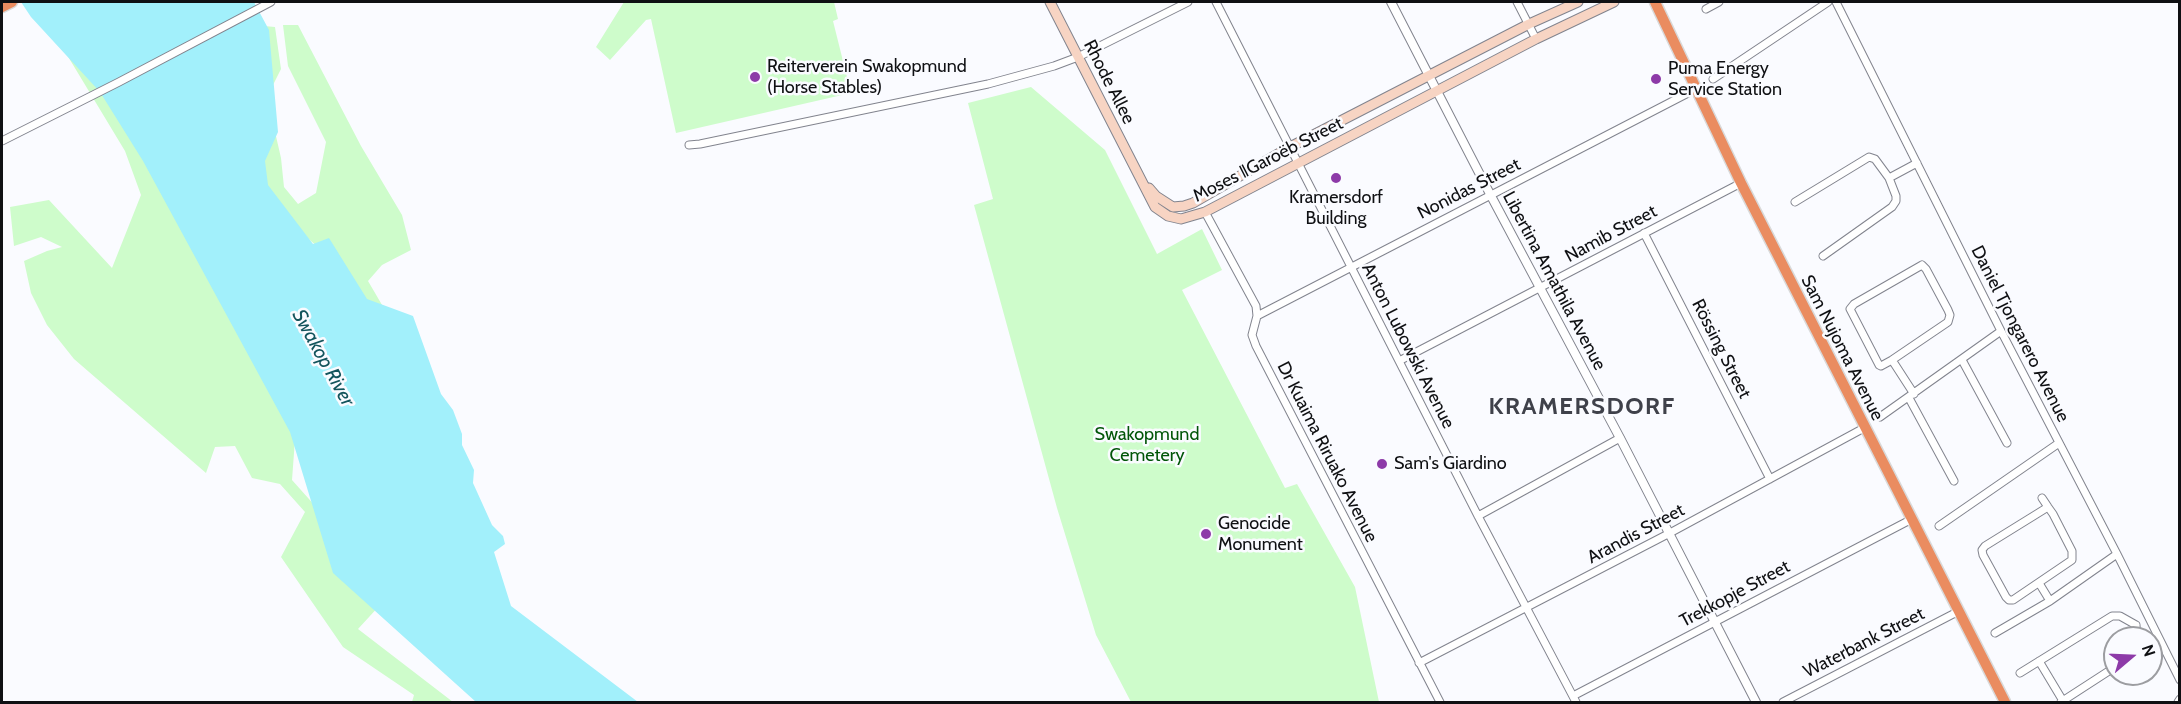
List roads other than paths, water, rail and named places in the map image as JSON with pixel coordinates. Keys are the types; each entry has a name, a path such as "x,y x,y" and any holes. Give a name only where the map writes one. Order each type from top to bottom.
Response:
{"highway":[{"path":"2,7 12,2"},
{"name":"Sam Nujoma Avenue","path":"1654,3 1864,428 2005,702"}],"main road":[{"name":"Rhode Allee","path":"1050,2 1140,177"},
{"name":"Moses ǁGaroëb Street","path":"1140,177 1163,202 1173,207 1184,206 1290,147 1428,75 1578,2"},
{"name":"Moses ǁGaroëb Street","path":"1140,177 1155,207 1168,216 1180,219 1205,212 1536,39 1614,2"}],"street":[{"path":"2,141 272,2"},
{"path":"689,145 988,84 1054,66 1078,57 1188,2"},
{"name":"Anton Lubowski Avenue","path":"1216,2 1478,516 1575,699"},
{"name":"Libertina Amathila Avenue","path":"1391,2 1756,702"},
{"path":"1517,2 1536,39"},
{"path":"1706,9 1719,2"},
{"path":"1713,79 1828,2"},
{"name":"Daniel Tjongarero Avenue","path":"1836,2 2180,680"},
{"name":"Nonidas Street","path":"1257,316 1696,89"},
{"path":"1794,202 1869,158 1875,159 1889,178 1896,196 1892,207 1823,256"},
{"path":"1889,178 1917,163"},
{"name":"Namib Street","path":"1399,361 1741,183"},
{"name":"Dr Kuaima Riruako Avenue","path":"1205,212 1254,300 1257,316 1252,334 1256,346 1440,702"},
{"name":"Rössing Street","path":"1644,233 1770,479"},
{"path":"1922,265 1950,315 1948,322 1892,360 1879,365 1850,309 1854,304 1922,265"},
{"path":"1880,417 2001,331"},
{"path":"1892,360 1953,481"},
{"path":"1962,360 2007,443"},
{"name":"Arandis Street","path":"1419,663 1668,534 1864,428"},
{"path":"1478,516 1620,438"},
{"path":"1939,526 2059,442"},
{"path":"2042,498 2048,507 2072,551 2073,560 2013,600 2009,600 1982,550 1984,546 2048,507"},
{"name":"Trekkopje Street","path":"1575,699 1714,622 1912,519"},
{"path":"1995,633 2050,601 2117,554"},
{"path":"2039,583 2050,601"},
{"name":"Waterbank Street","path":"1783,702 1959,611"},
{"path":"2020,673 2112,616 2120,616 2136,626 2148,617"},
{"path":"2039,661 2062,702 2103,675"}],"water":[{"name":"Swakop River","path":"21,2 254,2 269,30 278,132 265,161 268,185 313,244 329,238 367,299 413,316 441,394 453,410 462,434 462,445 474,470 473,483 492,525 503,536 505,544 494,552 511,606 638,702 476,702 333,573 290,432 143,161 100,92 31,17"}],"place":[{"name":"Reiterverein Swakopmund (Horse Stables)","path":"755,77"},
{"name":"Puma Energy Service Station","path":"1656,79"},
{"name":"Kramersdorf Building","path":"1336,178"},
{"name":"Sam's Giardino","path":"1382,464"},
{"name":"Genocide Monument","path":"1206,534"}],"district":[{"name":"KRAMERSDORF","path":"1582,407"}],"park label":[{"name":"Swakopmund Cemetery","path":"1147,445"}]}
